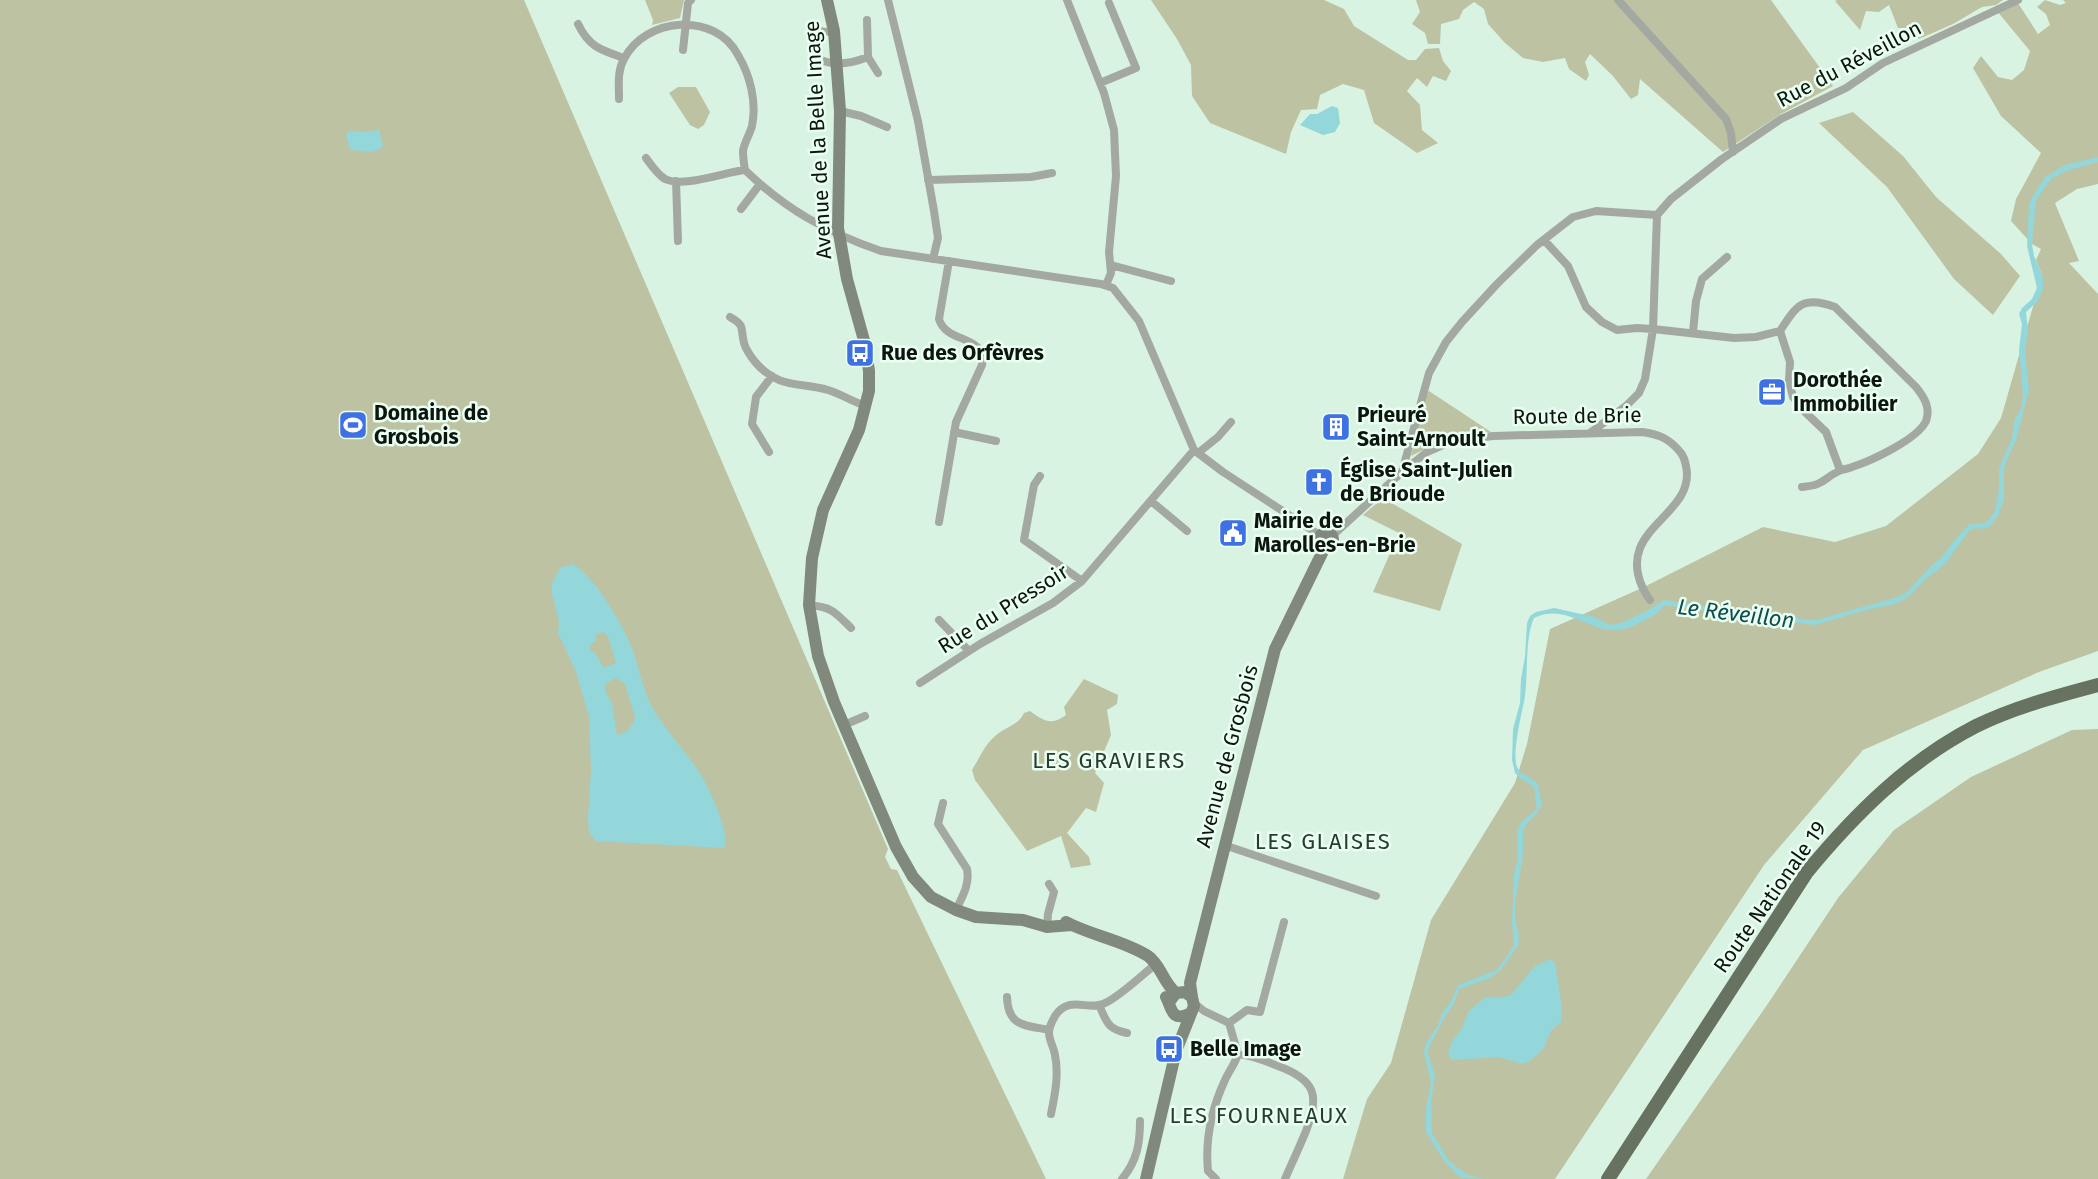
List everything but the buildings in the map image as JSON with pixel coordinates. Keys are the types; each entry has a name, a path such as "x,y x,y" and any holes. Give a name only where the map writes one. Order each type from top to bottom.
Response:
{"main road":[{"name":"Route Nationale 19","path":"1608,1179 1807,872 1866,805 1920,762 1976,727 2059,695 2098,686"}],"street":[{"path":"683,50 688,3 691,0"},
{"name":"Avenue de la Belle Image","path":"827,0 834,31 840,111 837,216 847,279 865,344 869,391 859,430 823,510 812,558 809,605 820,664 896,847 912,877 931,897 956,910 976,916 1023,920 1040,917 1047,923 1063,921 1138,951 1187,1000"},
{"path":"888,0 918,121 938,238 933,259"},
{"path":"1067,0 1110,112 1116,156 1116,176 1109,252 1110,279 1106,285"},
{"path":"1618,0 1726,119 1731,133 1733,152"},
{"name":"Rue du Réveillon","path":"1657,215 1671,199 1781,119 1846,88 1883,63 2018,0"},
{"path":"1100,83 1136,68 1109,3"},
{"path":"867,20 867,57 878,73"},
{"path":"578,24 583,36 594,47 624,58"},
{"path":"619,99 620,68 624,58 631,47 647,34 675,24 700,26 723,37 738,52 752,89 754,113 752,127 743,150 745,170 760,184 788,207 840,235 881,251 1106,285 1117,293 1139,321 1196,451 1223,472 1326,540"},
{"path":"815,29 824,32 834,31"},
{"path":"814,56 824,63 855,62 867,57"},
{"path":"840,111 861,116 887,127"},
{"path":"646,158 657,173 668,180 682,182 745,170"},
{"path":"928,180 1031,177 1052,173"},
{"path":"676,181 678,241"},
{"path":"741,209 760,184"},
{"path":"1402,472 1429,373 1446,342 1462,321 1497,284 1544,240 1573,217 1596,212 1657,215 1653,329 1645,379 1639,393 1626,406 1590,433"},
{"path":"1544,240 1568,266 1586,307 1602,322 1617,330 1637,328 1734,338 1756,338 1780,331 1795,308 1806,302 1820,301 1835,307 1917,387 1928,409 1926,421 1917,433 1878,456 1851,468 1840,470 1817,486 1802,488"},
{"path":"1693,332 1696,301 1702,279 1727,257"},
{"path":"939,522 958,416 982,365 983,358 981,349 975,343 948,333 941,326 939,319 949,261"},
{"path":"1111,266 1171,281"},
{"path":"729,317 743,328 744,342 756,364 772,376 785,383 826,390 866,406"},
{"path":"1780,331 1790,362 1789,381 1793,397 1805,412 1827,432 1840,470"},
{"path":"769,452 752,424 756,397 772,376"},
{"name":"Rue du Pressoir","path":"920,683 969,651 1053,603 1082,581 1196,451 1218,436 1231,422"},
{"path":"954,432 996,441"},
{"name":"Route de Brie","path":"1326,540 1427,452 1452,441 1492,436 1657,433 1672,442 1684,456 1688,473 1685,488 1676,503 1640,547 1637,561 1638,576 1650,600"},
{"path":"1040,476 1034,485 1024,540 1082,581"},
{"path":"1151,501 1187,531"},
{"name":"Avenue de Grosbois","path":"1146,1179 1224,844 1275,649 1326,540"},
{"path":"809,605 826,606 835,611 850,628"},
{"path":"939,620 969,651"},
{"path":"844,725 865,716"},
{"path":"944,803 938,824 967,869 969,878 956,910"},
{"path":"1224,844 1376,896"},
{"path":"1047,923 1054,892 1049,884"},
{"path":"1230,1023 1247,1010 1260,1012 1284,922"},
{"path":"1051,1114 1057,1073 1055,1053 1048,1035 1058,1012 1066,1006 1077,1003 1105,1004 1154,966"},
{"path":"1007,997 1007,1008 1014,1020 1049,1029"},
{"path":"1187,1000 1230,1023 1238,1054 1225,1079 1211,1117 1207,1156 1208,1171 1216,1179"},
{"name":"Avenue de Grosbois","path":"1176,1051 1178,1025 1175,1014 1182,1016 1187,1000"},
{"path":"1099,1005 1109,1025 1115,1031 1127,1033"},
{"path":"1238,1054 1247,1055 1290,1071 1311,1088 1314,1098 1313,1113 1285,1179"},
{"path":"1122,1179 1135,1162 1140,1121"}],"green space":[{"name":"Domaine de Grosbois","path":"0,0 524,0 888,849 885,857 891,869 897,870 1046,1179 0,1179"},
{"path":"645,0 684,0 680,18 652,25 653,20"},
{"path":"1151,0 1324,0 1344,9 1354,26 1408,60 1416,60 1425,49 1439,48 1443,61 1451,71 1446,81 1433,76 1427,87 1417,78 1407,91 1420,105 1422,130 1438,143 1417,153 1374,123 1364,90 1343,84 1320,95 1317,109 1301,110 1291,132 1286,154 1210,123 1192,96 1191,65"},
{"path":"1416,0 1771,0 1833,86 1781,114 1723,152 1640,79 1638,95 1631,99 1613,76 1590,54 1585,62 1589,75 1586,81 1569,69 1565,58 1543,62 1523,58 1488,24 1484,9 1474,2 1463,10 1459,19 1441,24 1440,44 1428,44 1425,33 1412,24 1420,12"},
{"path":"2003,0 1996,5 1982,7 1953,24 1919,39 1907,28 1898,28 1889,5 1879,12 1866,11 1860,30 1835,1"},
{"path":"2045,0 2060,5 2066,3 2063,0 2098,0 2098,184 2077,189 2055,203 2079,261 2069,263 2098,294 2098,651 2039,672 1863,750 1764,865 1555,1179 1343,1179 1367,1099 1391,1063 1431,920 1515,783 1527,744 1550,629 1644,587 1763,527 1835,542 1886,526 1978,454 2001,418 2042,275 2036,260 2041,249 2032,244 2011,221 2016,199 2041,153 2001,116 1973,68 1981,56 1998,77 2012,80 2024,70 2030,51 1997,11 2018,3 2038,34 2050,25 2046,14 2037,7"},
{"path":"678,87 696,87 710,112 704,125 698,129 690,125 669,93"},
{"path":"1853,112 1903,156 1936,197 2001,254 2020,276 1993,315 1954,279 1887,187 1819,123"},
{"path":"1429,391 1491,432 1448,438 1411,456 1426,393"},
{"path":"1383,498 1462,544 1440,611 1373,592 1399,533 1363,515"},
{"path":"1084,679 1118,695 1117,704 1107,710 1111,735 1095,773 1104,783 1096,812 1086,808 1067,833 1089,857 1091,865 1071,868 1061,836 1027,851 975,780 972,770 990,741 1018,721 1024,713 1030,711 1048,721 1066,715 1064,707"},
{"path":"2098,729 2098,1179 1646,1179 1838,898 1894,830 1971,777 2072,730"}],"water":[{"path":"1332,106 1338,108 1340,123 1335,132 1323,135 1300,125 1310,114 1317,114"},
{"path":"379,130 383,147 372,152 350,150 346,134 350,131"},
{"name":"Le Réveillon","path":"2098,157 2098,162 2066,171 2051,179 2036,200 2032,244 2034,256 2043,277 2043,289 2038,301 2026,312 2028,330 2025,351 2029,390 2016,440 2004,469 2004,499 1998,516 1990,526 1969,531 1945,564 1908,597 1895,604 1815,625 1670,606 1663,606 1653,616 1619,630 1608,630 1557,614 1546,614 1534,618 1529,637 1516,761 1521,772 1538,784 1542,805 1525,826 1523,833 1523,854 1515,904 1518,946 1500,971 1490,978 1459,989 1454,1004 1429,1047 1428,1053 1435,1077 1431,1101 1432,1133 1449,1161 1468,1175 1484,1179 1461,1178 1444,1161 1426,1132 1426,1108 1431,1083 1424,1053 1426,1043 1438,1025 1442,1013 1452,1000 1458,985 1497,970 1514,946 1512,922 1514,874 1518,857 1517,833 1521,822 1537,809 1534,787 1515,773 1512,760 1513,729 1520,703 1527,623 1530,616 1536,612 1554,608 1595,617 1610,625 1621,623 1647,611 1664,600 1761,615 1816,620 1898,597 1908,591 1941,558 1970,524 1989,520 1995,511 1999,488 1999,468 2012,438 2015,418 2020,412 2023,396 2019,350 2022,324 2019,314 2032,299 2037,288 2027,246 2029,206 2045,177 2065,165"},
{"path":"572,564 581,570 598,589 615,614 632,648 651,705 708,787 722,821 724,848 596,841 589,832 591,770 589,717 576,672 558,633 559,622 552,583 560,568","holes":["604,632 609,639 616,663 604,668 589,646 596,641 595,635","616,678 625,684 635,717 629,729 617,735 612,703 605,691 605,684"]},
{"path":"1550,959 1555,963 1562,1007 1561,1022 1551,1031 1544,1048 1530,1061 1522,1064 1499,1057 1452,1060 1448,1054 1452,1041 1461,1030 1469,1011 1484,998 1510,996 1535,966"}],"place":[{"name":"Rue des Orfèvres","path":"860,353"},
{"name":"Dorothée Immobilier","path":"1772,392"},
{"name":"Domaine de Grosbois","path":"353,425"},
{"name":"Prieuré Saint-Arnoult","path":"1336,427"},
{"name":"Église Saint-Julien de Brioude","path":"1319,482"},
{"name":"Mairie de Marolles-en-Brie","path":"1233,533"},
{"name":"Belle Image","path":"1169,1049"}],"district":[{"name":"LES GRAVIERS","path":"1109,760"},
{"name":"LES GLAISES","path":"1323,841"},
{"name":"LES FOURNEAUX","path":"1259,1115"}]}
